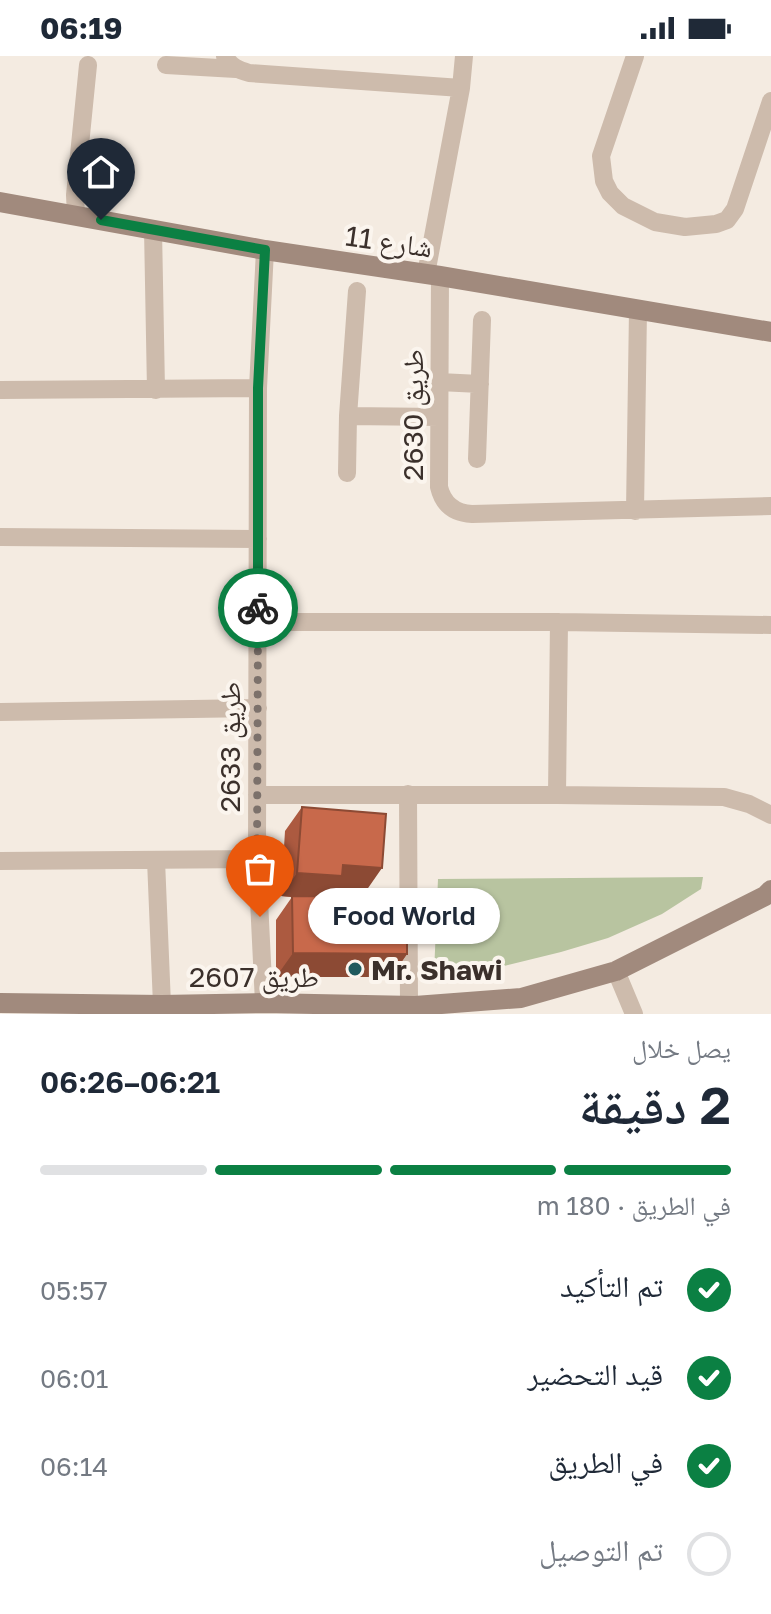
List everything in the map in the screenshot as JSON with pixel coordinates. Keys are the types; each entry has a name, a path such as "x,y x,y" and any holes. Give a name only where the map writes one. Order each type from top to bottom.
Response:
{"main road":[{"name":"شارع 11","path":"0,202 265,250 771,332"},
{"name":"طريق 2607","path":"0,1003 174,1008 264,1003 409,1006 521,998 616,971 769,896"}],"street":[{"name":"طريق 2630","path":"464,56 433,275 439,382 439,487 444,501 456,511 472,514 771,506"},
{"path":"635,56 601,156 604,181 610,193 623,206 655,222 685,227 727,220 735,209 771,101"},
{"path":"166,65 230,62 249,73 461,88"},
{"path":"76,215 75,195 88,65"},
{"path":"153,229 156,390"},
{"name":"طريق 2633","path":"264,1003 257,795 258,388 265,250"},
{"path":"347,473 357,291"},
{"path":"635,511 638,310"},
{"path":"477,459 482,320"},
{"path":"439,382 480,384"},
{"path":"0,390 258,388"},
{"path":"348,416 439,417"},
{"path":"0,537 258,539"},
{"path":"258,622 771,625"},
{"path":"557,795 559,622"},
{"path":"0,712 258,708"},
{"path":"408,794 409,1006"},
{"path":"257,795 724,797 749,804 771,815"},
{"path":"0,861 257,859"},
{"path":"156,860 174,1008"},
{"path":"616,971 634,1014"}],"green space":[{"path":"703,877 701,889 662,914 608,938 504,966 434,974 438,879"}],"building":[{"path":"302,807 386,814 382,868 343,865 342,876 297,873"},
{"path":"292,896 407,897 407,954 293,953"}],"way so far":[{"path":"258,608 257,859 260,917"}],"place":[{"name":"Food World","path":"260,917"},
{"name":"Mr. Shawi","path":"355,969"}],"route":[{"path":"101,220 265,250 258,388 258,608"}]}
